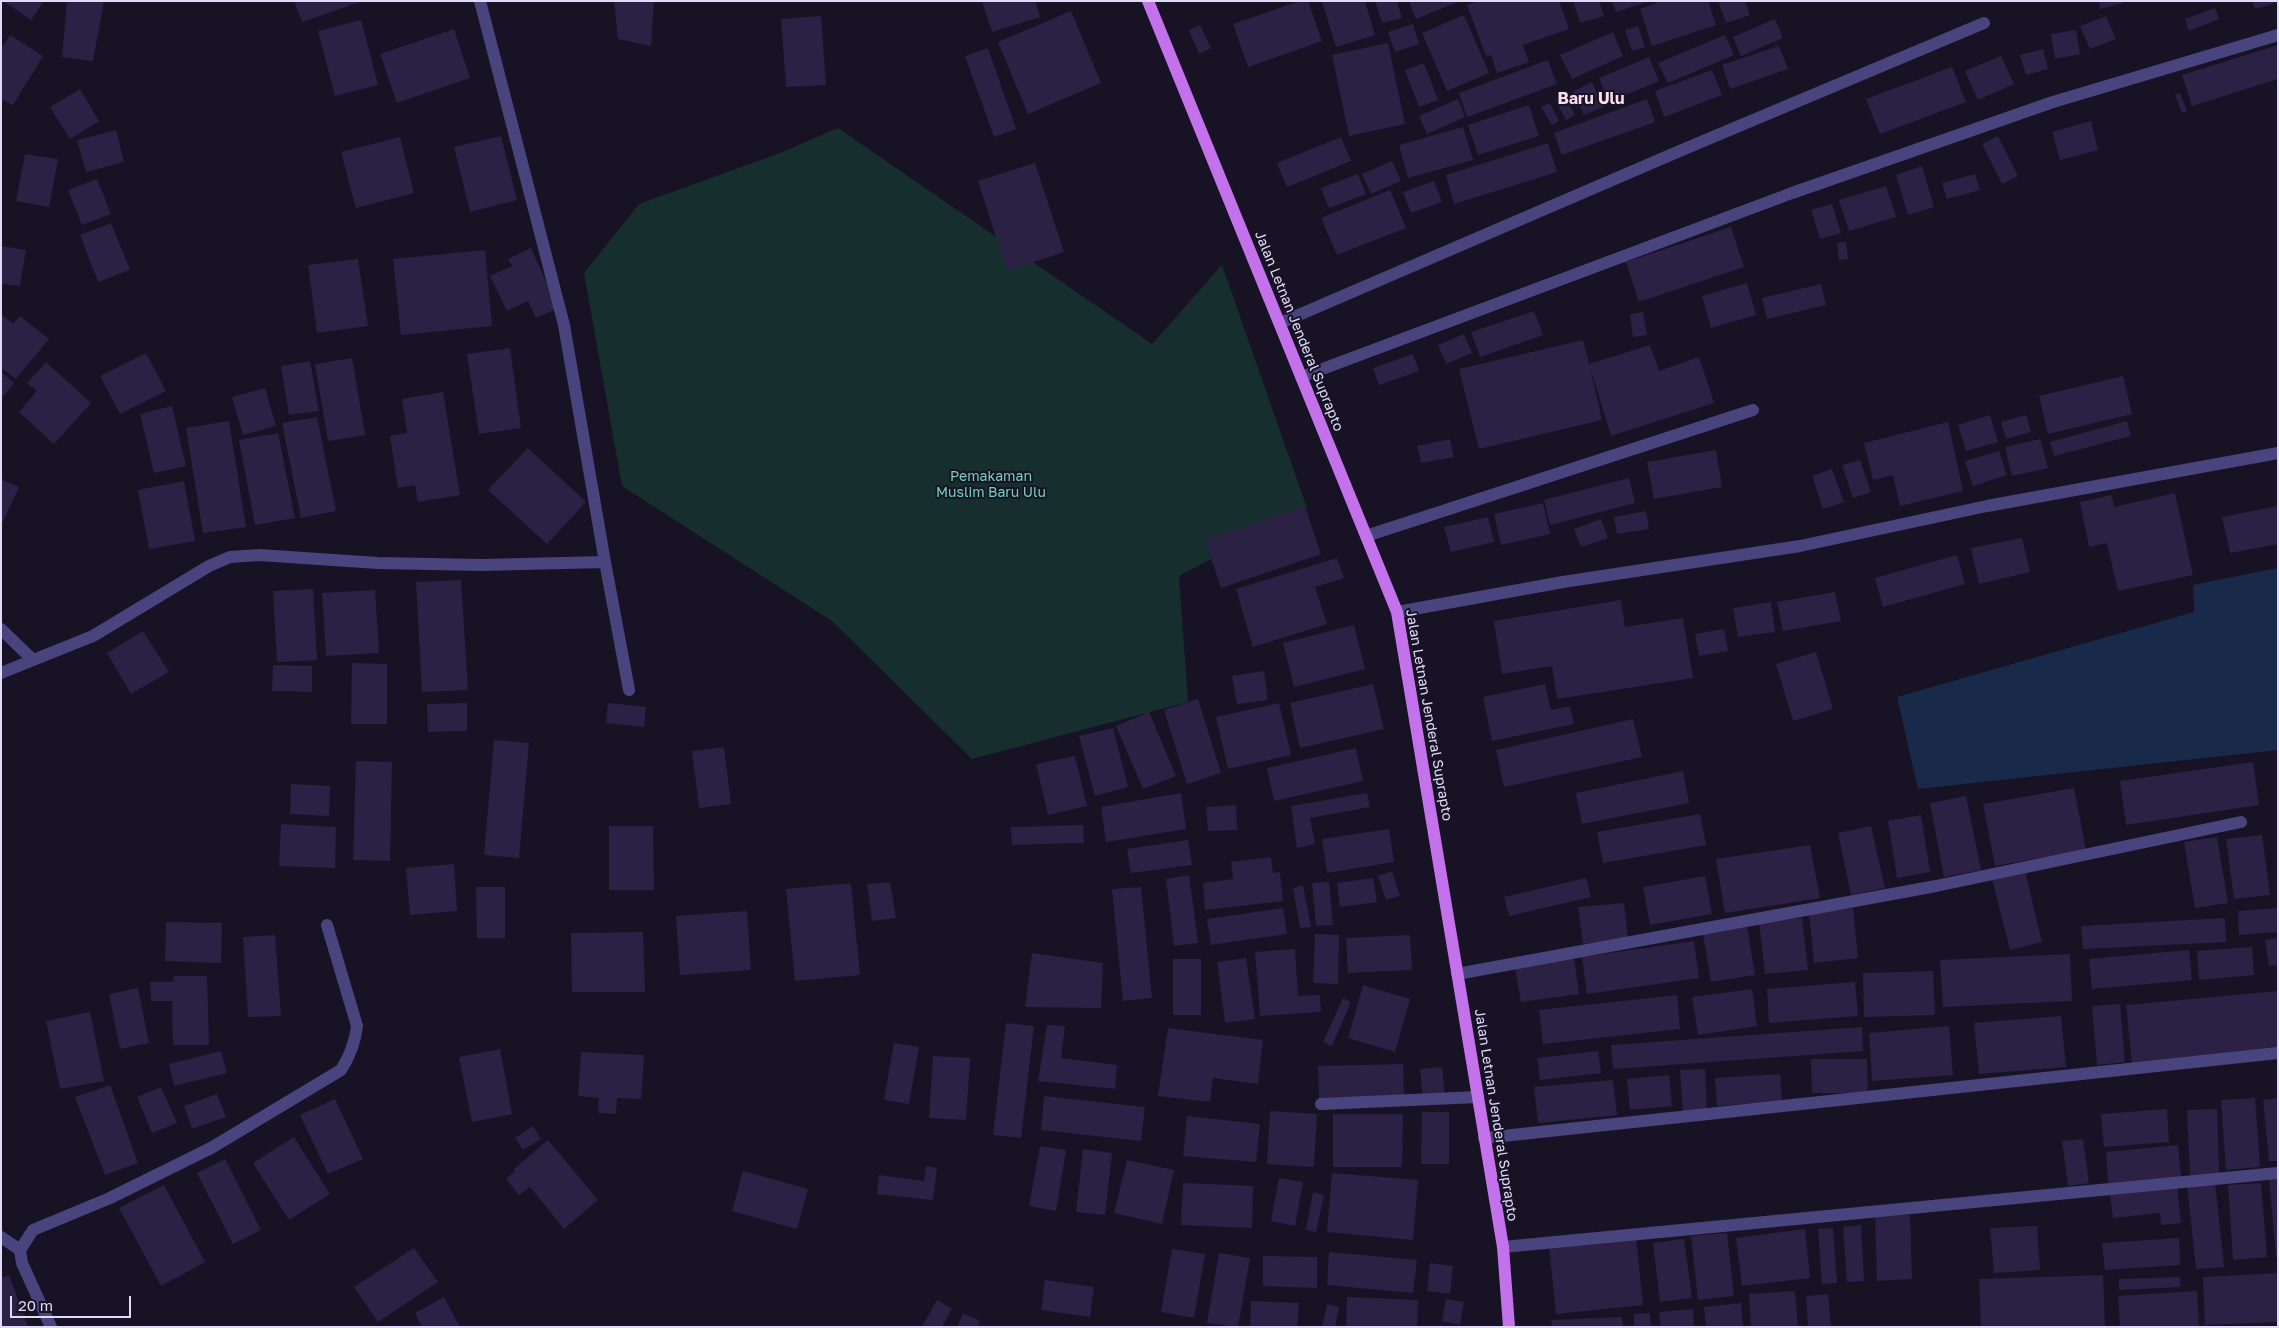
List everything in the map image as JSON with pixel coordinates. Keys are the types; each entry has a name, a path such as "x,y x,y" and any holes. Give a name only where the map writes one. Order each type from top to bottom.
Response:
{"main road":[{"name":"Jalan Letnan Jenderal Suprapto","path":"1148,1 1397,612 1503,1247 1509,1327"}],"street":[{"path":"480,1 564,325 605,562 630,690"},
{"path":"1280,323 1682,150 1984,23"},
{"path":"1301,377 1801,190 2052,102 2278,34"},
{"path":"1366,536 1753,410"},
{"path":"1397,612 1563,582 1800,546 1987,506 2278,453"},
{"path":"1,673 92,636 209,566 230,557 259,555 378,563 482,565 605,562"},
{"path":"1,629 33,660"},
{"path":"1457,974 1936,886 2242,822"},
{"path":"50,1327 22,1263 20,1250 33,1230 110,1198 211,1148 341,1070 350,1056 356,1040 358,1026 327,925"},
{"path":"1484,1138 2278,1054"},
{"path":"1321,1104 1478,1097"},
{"path":"1503,1247 2278,1173"},
{"path":"1,1237 20,1250"}],"green space":[{"name":"Pemakaman Muslim Baru Ulu","path":"838,128 1152,344 1222,265 1307,508 1179,576 1188,702 972,759 832,621 622,486 584,273 639,204 780,153"}],"water":[{"path":"2278,568 2278,750 1918,789 1897,697 2194,612 2193,585"}],"building":[{"path":"3,1 44,1 31,20"},
{"path":"67,1 104,1 93,61 62,57"},
{"path":"294,1 360,1 360,2 302,22"},
{"path":"614,1 654,1 651,46 618,39"},
{"path":"982,1 1035,1 1040,17 992,32"},
{"path":"1300,1 1308,1 1322,41 1248,67 1233,24"},
{"path":"1322,1 1365,1 1375,35 1336,47"},
{"path":"1375,1 1397,1 1402,18 1382,23"},
{"path":"1409,1 1460,1 1416,19"},
{"path":"1479,1 1559,1 1569,29 1523,45 1529,62 1497,73 1491,55 1486,56 1467,5"},
{"path":"1573,1 1599,1 1604,16 1580,23"},
{"path":"1612,1 1647,1 1647,2 1616,12"},
{"path":"1662,1 1708,1 1716,25 1652,46 1640,9"},
{"path":"1718,1 1745,1 1750,15 1726,23"},
{"path":"2099,1 2122,1 2123,3 2100,9"},
{"path":"2252,1 2278,1 2278,2 2255,9"},
{"path":"2215,8 2219,19 2189,31 2185,19"},
{"path":"1071,11 1101,83 1028,114 998,42"},
{"path":"1464,15 1489,73 1447,91 1422,33"},
{"path":"821,16 826,85 786,87 781,19"},
{"path":"2106,16 2116,39 2090,49 2080,26"},
{"path":"1775,19 1783,38 1741,56 1733,37"},
{"path":"361,20 378,85 335,96 318,31"},
{"path":"1413,24 1419,44 1395,52 1388,32"},
{"path":"1200,25 1211,48 1199,54 1189,30"},
{"path":"1638,26 1645,47 1632,51 1625,30"},
{"path":"454,29 470,78 397,103 380,54"},
{"path":"2076,30 2080,54 2055,59 2051,34"},
{"path":"1613,32 1623,56 1572,79 1560,55"},
{"path":"10,35 43,56 13,105 1,99 1,49"},
{"path":"1725,35 1734,55 1668,83 1658,63"},
{"path":"1388,43 1405,124 1349,136 1332,55"},
{"path":"2278,45 2278,79 2192,106 2182,75"},
{"path":"1779,46 1788,69 1730,89 1722,65"},
{"path":"988,48 1016,129 994,137 965,56"},
{"path":"2043,49 2048,69 2026,75 2020,55"},
{"path":"2001,56 2014,84 1978,100 1965,71"},
{"path":"1649,57 1659,81 1609,102 1599,78"},
{"path":"1548,60 1557,84 1467,117 1459,93"},
{"path":"1424,63 1438,100 1419,107 1405,70"},
{"path":"1952,67 1966,102 1880,134 1866,99"},
{"path":"1712,70 1722,95 1664,117 1655,91"},
{"path":"1592,82 1603,107 1584,115 1572,92"},
{"path":"80,89 99,121 70,139 50,107"},
{"path":"2180,93 2187,111 2182,113 2175,95"},
{"path":"1564,94 1575,115 1566,120 1555,99"},
{"path":"1458,99 1465,117 1427,134 1419,116"},
{"path":"1647,99 1655,122 1562,155 1554,133"},
{"path":"1550,103 1559,121 1552,125 1541,107"},
{"path":"1529,105 1539,136 1478,155 1468,125"},
{"path":"2091,121 2098,150 2060,160 2052,132"},
{"path":"1463,127 1473,160 1408,178 1399,145"},
{"path":"116,130 124,162 86,172 77,140"},
{"path":"501,136 517,200 470,212 454,147"},
{"path":"1998,136 2018,176 2002,184 1982,144"},
{"path":"400,137 414,193 356,208 341,152"},
{"path":"1341,137 1351,161 1287,187 1277,163"},
{"path":"1548,143 1557,172 1454,204 1446,175"},
{"path":"25,154 58,159 49,207 16,201"},
{"path":"1392,161 1401,181 1371,194 1362,174"},
{"path":"1035,163 1064,252 1007,271 978,181"},
{"path":"1922,166 1934,207 1908,215 1896,175"},
{"path":"1358,174 1366,194 1329,208 1321,188"},
{"path":"1975,174 1980,190 1947,199 1942,183"},
{"path":"97,179 111,214 82,225 68,190"},
{"path":"1434,181 1442,202 1411,213 1403,192"},
{"path":"1886,186 1896,217 1849,231 1839,200"},
{"path":"1390,190 1406,228 1337,255 1321,218"},
{"path":"1832,204 1841,233 1820,239 1811,210"},
{"path":"111,223 130,270 98,282 80,235"},
{"path":"1731,227 1744,267 1639,302 1626,262"},
{"path":"1846,242 1848,259 1839,260 1837,243"},
{"path":"1,246 26,250 20,286 1,284"},
{"path":"531,248 558,308 536,318 528,301 507,311 490,276 512,266 508,259"},
{"path":"485,250 492,326 401,335 393,259"},
{"path":"358,259 368,326 317,333 308,265"},
{"path":"1747,283 1756,315 1711,328 1702,296"},
{"path":"1821,284 1826,305 1767,319 1762,298"},
{"path":"1534,311 1543,335 1480,357 1471,332"},
{"path":"1643,312 1647,335 1633,337 1630,314"},
{"path":"1,314 13,324 20,316 49,339 16,379 1,368"},
{"path":"1464,334 1472,353 1446,364 1438,345"},
{"path":"1583,340 1589,364 1650,345 1659,371 1699,357 1714,403 1611,436 1590,367 1602,420 1479,449 1459,369"},
{"path":"510,348 521,428 479,434 467,354"},
{"path":"146,353 166,391 120,414 100,376"},
{"path":"1413,354 1419,371 1379,385 1373,368"},
{"path":"352,358 365,435 328,441 315,364"},
{"path":"310,361 319,411 289,415 281,366"},
{"path":"46,362 91,403 54,444 19,412 37,391 27,383"},
{"path":"1,372 14,383 1,399"},
{"path":"2123,376 2132,414 2048,434 2039,396"},
{"path":"265,388 276,426 243,435 232,397"},
{"path":"443,392 460,495 418,502 415,485 398,488 390,436 407,433 402,399"},
{"path":"172,406 186,466 154,473 140,414"},
{"path":"1990,415 1998,442 1966,451 1958,425"},
{"path":"2026,415 2031,432 2006,439 2001,422"},
{"path":"317,417 336,511 301,518 282,423"},
{"path":"229,421 246,527 203,533 186,428"},
{"path":"2127,421 2131,436 2054,456 2050,442"},
{"path":"1948,422 1963,491 1900,506 1893,475 1873,480 1864,443"},
{"path":"278,433 295,518 255,525 239,440"},
{"path":"1450,439 1454,457 1421,463 1417,446"},
{"path":"2040,439 2048,468 2012,476 2005,447"},
{"path":"528,448 586,502 547,544 488,490"},
{"path":"1716,450 1722,487 1654,499 1647,462"},
{"path":"1999,451 2007,475 1973,486 1965,461"},
{"path":"1860,460 1871,492 1853,498 1842,465"},
{"path":"1832,469 1844,502 1823,509 1812,476"},
{"path":"1629,478 1635,503 1550,525 1544,500"},
{"path":"1,479 19,487 1,526"},
{"path":"184,481 195,541 149,549 138,490"},
{"path":"2175,493 2193,575 2118,591 2107,543 2089,547 2080,502 2112,495 2114,507"},
{"path":"1543,503 1550,534 1501,545 1494,514"},
{"path":"1305,506 1321,554 1221,588 1205,540"},
{"path":"2278,506 2278,544 2230,553 2222,517"},
{"path":"1646,511 1649,529 1617,534 1614,517"},
{"path":"1488,517 1494,542 1451,552 1444,527"},
{"path":"1601,519 1608,538 1581,547 1574,529"},
{"path":"2022,538 2030,572 1979,584 1971,548"},
{"path":"1957,555 1965,584 1883,607 1875,578"},
{"path":"1337,558 1344,578 1315,587 1327,624 1253,647 1236,589"},
{"path":"461,580 468,690 422,692 416,582"},
{"path":"313,589 317,660 277,662 273,591"},
{"path":"375,590 379,653 326,656 322,593"},
{"path":"1835,592 1841,621 1783,631 1777,602"},
{"path":"1621,600 1625,627 1683,618 1693,678 1557,699 1552,666 1502,674 1494,621"},
{"path":"1771,602 1775,632 1738,637 1733,608"},
{"path":"1354,625 1365,669 1294,687 1283,643"},
{"path":"1724,629 1728,651 1699,656 1695,634"},
{"path":"143,631 169,672 131,694 107,653"},
{"path":"1816,652 1833,709 1793,721 1776,664"},
{"path":"352,663 387,664 387,724 351,724"},
{"path":"273,665 312,666 312,692 272,691"},
{"path":"1264,671 1268,700 1237,704 1232,676"},
{"path":"1373,684 1384,729 1300,748 1290,703"},
{"path":"1545,684 1551,710 1570,706 1574,724 1492,741 1483,697"},
{"path":"1198,699 1221,773 1187,784 1164,710"},
{"path":"467,703 467,731 428,732 427,704"},
{"path":"608,703 646,707 644,727 606,723"},
{"path":"1279,703 1291,755 1228,769 1216,717"},
{"path":"1149,712 1176,776 1143,789 1116,726"},
{"path":"1633,719 1642,757 1504,787 1496,750"},
{"path":"1113,728 1128,787 1095,796 1079,736"},
{"path":"494,740 529,743 519,858 484,855"},
{"path":"724,747 731,804 699,808 692,751"},
{"path":"1356,748 1363,781 1274,801 1267,768"},
{"path":"1075,756 1087,806 1048,815 1036,764"},
{"path":"356,761 392,762 390,861 353,860"},
{"path":"2253,762 2259,805 2126,825 2120,781"},
{"path":"1683,771 1689,803 1582,824 1576,793"},
{"path":"291,784 330,786 329,816 290,814"},
{"path":"2074,788 2086,850 1995,866 1983,804"},
{"path":"1181,793 1186,829 1106,842 1101,807"},
{"path":"1367,793 1370,807 1310,818 1315,844 1297,848 1291,806"},
{"path":"1966,796 1981,870 1944,877 1930,803"},
{"path":"1236,805 1237,830 1208,831 1206,807"},
{"path":"1700,814 1706,845 1603,863 1597,832"},
{"path":"1921,815 1930,872 1897,878 1888,821"},
{"path":"281,824 336,827 335,868 279,866"},
{"path":"1083,825 1084,843 1012,845 1011,827"},
{"path":"609,826 653,826 654,890 609,890"},
{"path":"1871,826 1885,888 1851,895 1838,833"},
{"path":"1389,829 1394,862 1327,873 1322,839"},
{"path":"2262,835 2270,895 2234,899 2226,839"},
{"path":"2217,837 2228,903 2195,908 2184,842"},
{"path":"1188,840 1192,865 1131,873 1127,849"},
{"path":"1810,845 1820,898 1725,913 1716,859"},
{"path":"1271,857 1273,873 1280,872 1283,901 1205,910 1203,883 1233,879 1231,862"},
{"path":"454,864 457,911 410,915 406,868"},
{"path":"1392,871 1400,896 1386,900 1378,876"},
{"path":"2025,871 2042,942 2010,950 1992,879"},
{"path":"1189,875 1198,943 1174,946 1166,879"},
{"path":"1705,876 1712,914 1650,925 1643,887"},
{"path":"1373,878 1377,902 1340,907 1337,883"},
{"path":"1586,878 1591,897 1509,916 1504,897"},
{"path":"890,882 896,918 872,921 867,884"},
{"path":"1329,882 1333,925 1316,926 1312,883"},
{"path":"851,883 860,975 795,981 786,889"},
{"path":"1303,885 1311,927 1300,928 1293,888"},
{"path":"476,887 505,887 505,938 477,938"},
{"path":"1141,887 1152,998 1123,1001 1112,889"},
{"path":"1624,903 1628,939 1583,944 1578,907"},
{"path":"1283,908 1287,934 1211,945 1207,919"},
{"path":"1853,908 1858,958 1814,963 1809,912"},
{"path":"2278,908 2278,932 2239,935 2238,911"},
{"path":"747,911 751,970 680,975 676,916"},
{"path":"1802,918 1808,970 1765,974 1759,922"},
{"path":"2225,918 2226,942 2083,949 2081,926"},
{"path":"166,922 222,923 221,963 165,961"},
{"path":"1747,927 1755,975 1711,982 1703,934"},
{"path":"643,932 645,992 572,992 571,933"},
{"path":"1315,934 1339,935 1338,984 1313,983"},
{"path":"275,935 281,1016 248,1017 243,937"},
{"path":"1410,935 1412,970 1348,973 1346,938"},
{"path":"2278,938 2278,965 2269,966 2265,940"},
{"path":"1694,941 1699,978 1587,994 1582,957"},
{"path":"2252,947 2254,975 2199,980 2197,951"},
{"path":"1295,949 1298,996 1320,995 1321,1012 1260,1016 1255,952"},
{"path":"2189,950 2192,980 2092,989 2089,959"},
{"path":"1032,953 1103,963 1101,1008 1025,1007"},
{"path":"2070,954 2072,1001 1943,1007 1940,960"},
{"path":"1246,958 1255,1019 1225,1023 1217,962"},
{"path":"1574,958 1579,994 1521,1002 1515,967"},
{"path":"1173,959 1201,959 1201,1015 1173,1015"},
{"path":"1933,971 1935,1015 1864,1017 1863,973"},
{"path":"174,976 207,976 209,1045 173,1045 172,1001 151,1001 150,982 173,982"},
{"path":"1855,982 1858,1016 1769,1023 1767,989"},
{"path":"1363,985 1410,999 1395,1052 1348,1038"},
{"path":"138,988 149,1043 120,1049 109,994"},
{"path":"1752,989 1757,1026 1698,1035 1692,997"},
{"path":"2278,991 2278,1050 2132,1064 2126,1005"},
{"path":"1677,995 1680,1029 1543,1044 1539,1010"},
{"path":"1343,998 1351,1002 1332,1046 1323,1042"},
{"path":"2120,1004 2125,1062 2097,1065 2092,1006"},
{"path":"90,1012 104,1081 60,1089 46,1021"},
{"path":"2061,1016 2066,1067 1979,1074 1974,1023"},
{"path":"1006,1023 1034,1026 1021,1138 993,1135"},
{"path":"1047,1025 1065,1026 1061,1058 1117,1065 1115,1089 1038,1081"},
{"path":"1949,1026 1953,1075 1872,1081 1869,1033"},
{"path":"1862,1027 1863,1051 1613,1069 1611,1045"},
{"path":"1168,1028 1263,1040 1258,1084 1213,1078 1210,1102 1158,1096"},
{"path":"894,1043 919,1047 909,1104 884,1100"},
{"path":"500,1049 512,1114 472,1122 459,1057"},
{"path":"221,1051 227,1073 174,1086 169,1064"},
{"path":"1598,1051 1601,1073 1540,1080 1537,1058"},
{"path":"581,1052 644,1055 641,1099 617,1098 616,1114 598,1113 599,1098 578,1096"},
{"path":"933,1056 970,1058 966,1120 929,1118"},
{"path":"1811,1059 1867,1059 1868,1093 1812,1093"},
{"path":"1403,1064 1404,1096 1319,1098 1318,1066"},
{"path":"1442,1067 1445,1096 1423,1098 1420,1069"},
{"path":"1705,1069 1707,1112 1683,1114 1680,1070"},
{"path":"1780,1074 1782,1101 1717,1106 1715,1078"},
{"path":"1669,1075 1672,1106 1630,1110 1627,1079"},
{"path":"1613,1080 1617,1115 1538,1123 1534,1087"},
{"path":"110,1085 138,1163 105,1175 75,1097"},
{"path":"161,1087 177,1123 152,1133 137,1097"},
{"path":"217,1094 226,1117 192,1129 184,1106"},
{"path":"1044,1096 1145,1107 1141,1141 1041,1130"},
{"path":"2255,1098 2260,1167 2226,1170 2221,1100"},
{"path":"2278,1098 2278,1161 2269,1161 2263,1100"},
{"path":"335,1099 363,1159 328,1174 300,1115"},
{"path":"2167,1109 2169,1142 2104,1147 2101,1114"},
{"path":"2217,1109 2219,1174 2190,1175 2187,1110"},
{"path":"1270,1111 1317,1114 1314,1167 1267,1164"},
{"path":"1422,1112 1449,1112 1449,1164 1421,1164"},
{"path":"1333,1114 1403,1114 1402,1167 1333,1167"},
{"path":"1187,1116 1260,1124 1256,1162 1183,1156"},
{"path":"533,1126 541,1139 523,1150 515,1138"},
{"path":"294,1137 330,1194 289,1220 253,1163"},
{"path":"2083,1139 2089,1183 2068,1186 2062,1141"},
{"path":"548,1140 598,1200 564,1229 530,1187 519,1195 506,1179 515,1171 514,1169"},
{"path":"2178,1145 2181,1177 2108,1183 2106,1152"},
{"path":"1040,1146 1066,1150 1056,1211 1029,1206"},
{"path":"1083,1149 1112,1153 1105,1215 1076,1212"},
{"path":"225,1159 261,1230 233,1244 197,1173"},
{"path":"1127,1160 1174,1170 1162,1224 1114,1213"},
{"path":"926,1166 937,1168 933,1200 877,1194 879,1175 924,1181"},
{"path":"743,1171 808,1189 797,1229 732,1211"},
{"path":"1332,1173 1418,1180 1413,1240 1327,1232"},
{"path":"2278,1176 2278,1257 2276,1257 2269,1177"},
{"path":"1279,1178 1303,1182 1295,1226 1271,1221"},
{"path":"2215,1182 2224,1267 2196,1269 2187,1185"},
{"path":"1183,1183 1253,1186 1252,1228 1181,1225"},
{"path":"2261,1183 2267,1257 2233,1260 2228,1185"},
{"path":"164,1185 205,1262 161,1286 119,1208"},
{"path":"2177,1187 2181,1223 2161,1225 2160,1213 2113,1218 2110,1194"},
{"path":"1313,1192 1324,1195 1316,1232 1306,1230"},
{"path":"1910,1215 1912,1279 1877,1281 1875,1216"},
{"path":"1861,1225 1864,1281 1847,1282 1843,1227"},
{"path":"2037,1226 2040,1270 1994,1273 1990,1228"},
{"path":"1833,1228 1837,1283 1822,1284 1818,1229"},
{"path":"1805,1229 1810,1278 1742,1286 1736,1238"},
{"path":"1727,1233 1734,1296 1698,1300 1691,1236"},
{"path":"1636,1237 1643,1305 1556,1314 1549,1246"},
{"path":"2179,1238 2180,1265 2105,1270 2102,1243"},
{"path":"1684,1239 1692,1298 1660,1302 1653,1243"},
{"path":"414,1248 438,1282 378,1322 354,1287"},
{"path":"1172,1249 1205,1254 1194,1318 1161,1312"},
{"path":"1329,1252 1417,1260 1413,1293 1327,1285"},
{"path":"1219,1253 1250,1258 1238,1327 1207,1323"},
{"path":"1263,1256 1317,1257 1317,1288 1263,1286"},
{"path":"1430,1263 1453,1266 1450,1294 1427,1291"},
{"path":"2278,1273 2278,1322 2205,1325 2203,1277"},
{"path":"9,1275 28,1327 1,1327 1,1278"},
{"path":"2103,1275 2105,1327 1981,1327 1979,1279"},
{"path":"2180,1277 2180,1287 2119,1290 2119,1279"},
{"path":"1045,1280 1094,1287 1090,1317 1041,1310"},
{"path":"1795,1291 1798,1327 1751,1327 1749,1294"},
{"path":"2197,1291 2199,1327 2120,1327 2118,1296"},
{"path":"1828,1294 1831,1327 1808,1327 1806,1296"},
{"path":"444,1297 460,1327 422,1327 415,1313"},
{"path":"1347,1297 1418,1300 1417,1327 1346,1327"},
{"path":"1446,1299 1464,1302 1460,1325 1442,1321"},
{"path":"937,1300 952,1309 942,1327 925,1327 923,1325"},
{"path":"1251,1301 1299,1303 1297,1327 1250,1327"},
{"path":"1741,1303 1743,1327 1706,1327 1704,1307"},
{"path":"1327,1304 1339,1307 1335,1327 1322,1327"},
{"path":"1693,1309 1694,1327 1661,1327 1659,1312"},
{"path":"963,1313 980,1321 977,1327 957,1327"},
{"path":"1650,1313 1651,1327 1634,1327 1634,1314"},
{"path":"1622,1317 1623,1327 1552,1327 1551,1320"}],"district":[{"name":"Baru Ulu","path":"1591,99"}]}
